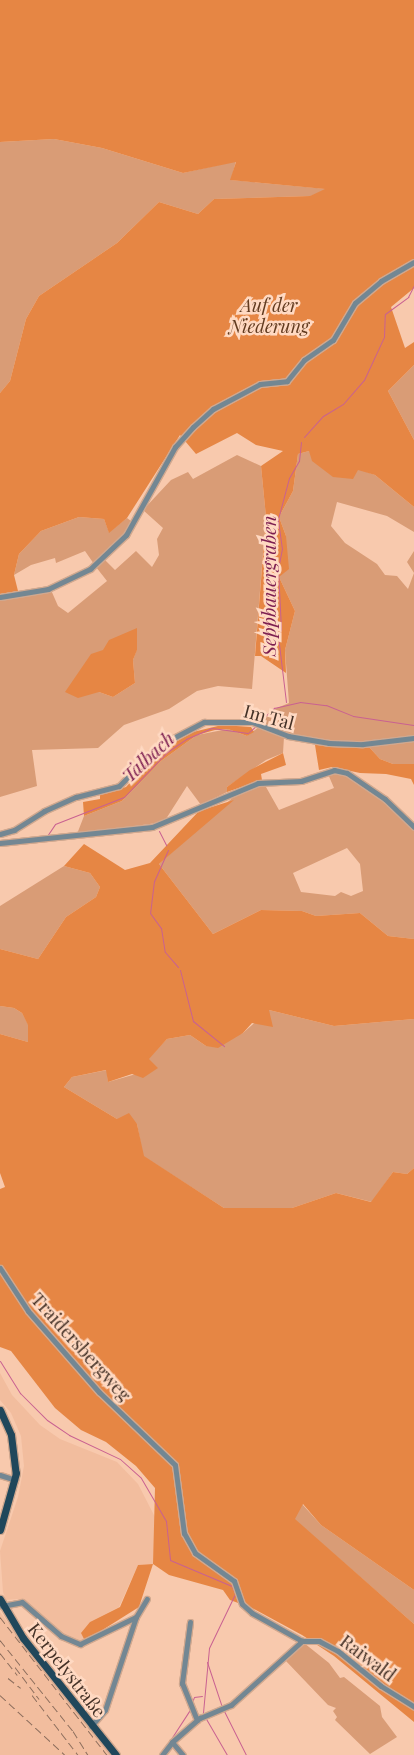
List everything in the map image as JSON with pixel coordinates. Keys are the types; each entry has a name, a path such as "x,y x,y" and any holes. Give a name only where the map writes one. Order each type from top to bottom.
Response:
{"main road":[{"path":"0,1410 13,1444 15,1480 0,1530"},
{"name":"Kerpelystraße","path":"1,1602 91,1726 116,1755"}],"street":[{"path":"0,597 48,589 97,564 126,535 175,447 193,427 213,409 260,384 287,381 304,360 334,340 355,304 381,281 414,262"},
{"name":"Im Tal","path":"0,834 14,830 76,797 119,786 160,745 204,722 252,722 288,736 329,743 364,744 414,738"},
{"path":"0,843 152,827 251,785 301,781 334,770 347,773 385,799 414,826"},
{"name":"Traidersbergweg","path":"0,1268 28,1311 99,1392 175,1465 184,1533 195,1553 234,1581 242,1604 252,1613 302,1640"},
{"path":"0,1474 15,1480"},
{"path":"91,1726 105,1710 136,1617 147,1599"},
{"path":"1,1602 22,1602 61,1636 80,1644 88,1643 136,1617"},
{"path":"190,1622 182,1683 198,1719"},
{"path":"162,1755 172,1742 198,1719 208,1713 231,1705 302,1640"},
{"name":"Raiwald","path":"302,1640 319,1641 338,1651 381,1686 414,1708"},
{"path":"172,1742 183,1755"}],"shaded area":[{"path":"54,139 102,148 183,173 236,161 231,180 327,189 311,196 214,199 198,214 159,202 117,243 39,296 26,319 10,381 0,393 0,142"},
{"path":"414,365 414,440 388,391"},
{"path":"309,451 375,475 414,507 414,532 387,516 337,502 331,526 345,543 377,564 385,575 397,576 408,589 414,573 414,737 351,742 314,740 285,734 263,723 270,711 289,703 285,650 295,611 279,577 286,536 279,517 293,491 298,454"},
{"path":"237,455 261,466 266,517 252,689 218,686 197,691 169,709 124,725 98,748 32,750 37,786 0,797 0,600 51,590 58,606 68,613 107,581 96,567 105,560 115,570 136,551 152,567 159,555 157,539 163,528 143,510 171,480 188,472 193,479","holes":["137,649 133,660 135,683 113,697 99,692"]},
{"path":"79,517 104,519 109,532 127,518 131,521 123,536 94,564 85,551 56,563 55,558 31,565 14,575 19,554 41,531"},
{"path":"414,551 414,573 407,562"},
{"path":"259,727 284,737 283,753 266,760 227,787 227,792 201,805 187,786 164,822 77,834 84,816 122,801 161,761 197,735 228,729 247,736"},
{"path":"414,740 414,764 393,764 380,759 369,747"},
{"path":"335,772 345,773 389,804 414,830 414,939 388,936 360,913 316,916 302,911 261,910 213,934 159,864 239,792 258,785 266,787 279,810 334,788 328,774","holes":["347,848 360,864 363,891 351,896 341,892 335,896 301,892 293,873"]},
{"path":"64,866 90,873 100,887 96,897 66,917 38,959 0,949 0,906"},
{"path":"0,1006 14,1008 22,1013 28,1024 28,1042 0,1034"},
{"path":"269,1010 334,1026 414,1019 414,1168 407,1174 393,1172 372,1202 336,1193 292,1208 224,1208 143,1156 137,1124 117,1119 64,1087 72,1077 107,1070 108,1082 157,1068 148,1059 167,1039 190,1035 206,1046 243,1033"},
{"path":"0,1373 12,1395 40,1425 60,1439 117,1462 138,1484 156,1519 153,1564 138,1565 119,1607 90,1622 85,1641 69,1639 26,1603 18,1599 6,1600 3,1592 0,1551 18,1497 24,1466 21,1436 11,1413 0,1400"},
{"path":"302,1504 321,1525 414,1590 414,1624 294,1519"},
{"path":"0,1612 13,1629 111,1755 0,1755"},
{"path":"304,1643 329,1663 340,1678 344,1677 380,1706 382,1717 397,1737 370,1754 335,1720 337,1717 333,1711 336,1708 328,1705 285,1660"}],"green space":[{"name":"Auf der Niederung","path":"0,0 414,0 414,288 391,307 405,348 414,342 414,365 388,391 414,440 414,507 375,475 358,470 353,479 333,477 312,461 309,451 298,454 293,491 279,517 286,536 289,569 279,577 295,611 285,650 286,673 261,656 255,656 266,517 261,466 283,451 256,445 237,433 196,454 180,435 127,518 109,533 104,519 79,517 41,531 19,554 14,575 18,591 0,594 0,393 10,381 26,319 39,296 117,243 159,202 198,214 214,199 310,196 325,189 230,180 236,162 183,173 102,148 54,139 0,142"},
{"path":"137,628 137,650 133,660 135,683 113,697 99,692 78,698 65,692 91,654 103,650 109,640"},
{"path":"222,725 251,727 254,732 247,736 228,729 197,735 161,761 122,801 84,816 83,802 100,799 100,795 126,787 160,751 193,732"},
{"path":"315,745 369,747 380,759 393,764 414,764 414,785 411,779 386,774 360,773 332,767 319,770"},
{"path":"283,753 286,765 261,774 262,780 227,792 227,787 250,770"},
{"path":"234,800 159,864 213,934 261,910 302,911 316,916 360,913 388,936 414,939 414,1019 334,1026 269,1010 273,1027 252,1023 243,1033 218,1048 206,1046 190,1035 167,1039 149,1059 158,1068 143,1078 132,1074 108,1082 106,1070 72,1077 64,1087 117,1119 129,1113 137,1124 144,1156 224,1208 292,1208 336,1193 371,1202 393,1172 407,1174 414,1168 414,1590 321,1525 303,1504 295,1519 414,1624 414,1722 334,1656 302,1635 252,1608 230,1600 223,1590 169,1575 153,1564 155,1488 136,1466 106,1442 81,1430 55,1408 11,1351 0,1347 0,1189 5,1187 0,1173 0,1034 28,1042 28,1025 22,1013 14,1008 0,1006 0,949 38,959 66,917 96,897 100,887 90,873 64,866 84,844 125,870 150,863 199,811"},
{"path":"153,1564 139,1607 85,1641 81,1633 90,1622 120,1607 138,1565"}],"waterway":[{"name":"Seppbauergraben","path":"304,437 323,416 343,404 364,380 384,337 385,314 408,297 414,285"},
{"name":"Seppbauergraben","path":"286,702 278,636 281,629 278,569 282,549 278,519 289,478 299,461 301,442"},
{"name":"Talbach","path":"259,722 274,708 300,702 326,705 353,716 414,725"},
{"name":"Talbach","path":"47,836 55,824 124,797 167,752 186,739 212,728 248,733 257,725"},
{"path":"159,831 166,845"},
{"path":"168,850 154,881 150,913 161,928 165,952 178,967"},
{"path":"180,970 193,1021 224,1046"},
{"path":"0,1361 20,1393 47,1420 69,1435 120,1459 141,1478 166,1521 170,1560 232,1586 235,1594 209,1648 203,1713"},
{"path":"207,1662 222,1707"},
{"path":"192,1702 194,1697 202,1696"},
{"path":"169,1742 190,1710"},
{"path":"224,1711 246,1755"},
{"path":"205,1717 227,1755"}],"railway":[{"path":"0,1617 107,1755"},
{"path":"0,1640 73,1731 88,1755"},
{"path":"0,1653 17,1675"},
{"path":"15,1667 39,1699"},
{"path":"8,1678 21,1688"},
{"path":"0,1695 65,1755"},
{"path":"32,1695 78,1755"}]}
